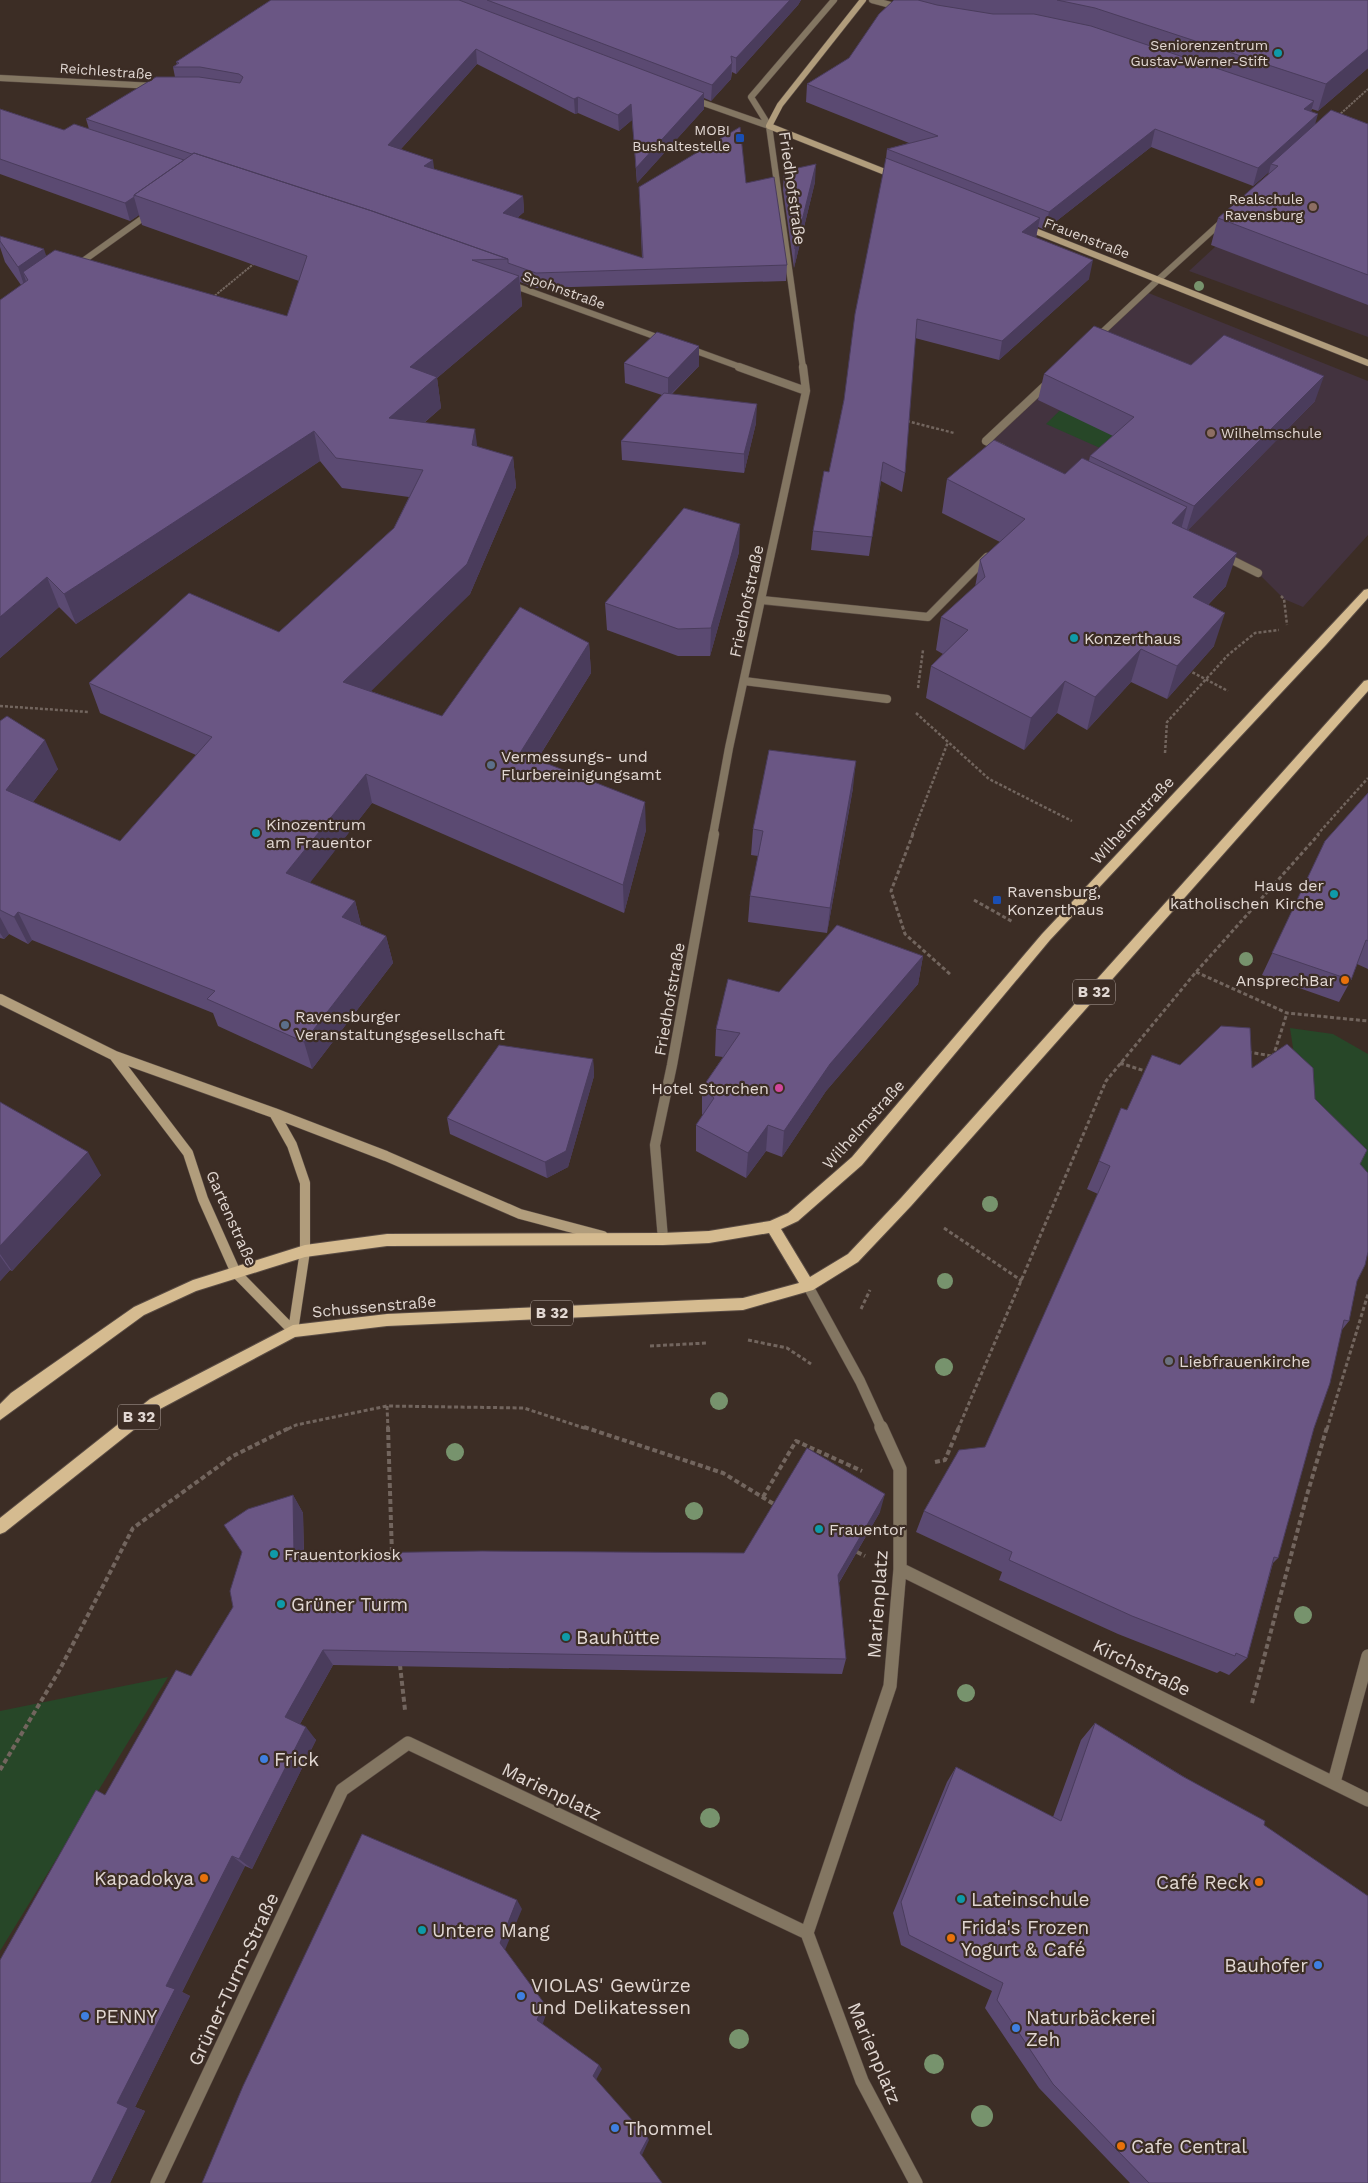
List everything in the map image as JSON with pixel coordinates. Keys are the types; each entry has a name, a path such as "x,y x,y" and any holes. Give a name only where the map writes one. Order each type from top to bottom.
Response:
{"main road":[{"path":"863,0 780,104 769,126 899,177"},
{"name":"Frauenstraße","path":"1020,225 1368,363"},
{"name":"Wilhelmstraße","path":"772,1227 793,1217 857,1161 1046,937 1309,658 1368,592"},
{"name":"B 32","path":"808,1286 853,1258 906,1202 1368,684"},
{"name":"Gartenstraße","path":"0,999 115,1056 274,1113 386,1156 520,1214 614,1239"},
{"name":"Gartenstraße","path":"115,1056 188,1153 203,1199 236,1273 293,1332"},
{"path":"274,1113 292,1145 305,1184 305,1251 293,1332"},
{"path":"0,1413 16,1398 139,1311 193,1286 305,1251 387,1240 663,1240 710,1237 772,1227 808,1286"},
{"name":"Schussenstraße","path":"0,1527 155,1404 293,1332 387,1320 743,1304 808,1286"}],"street":[{"name":"Friedhofstraße","path":"663,1240 655,1145 672,1065 729,748 806,391 769,126 751,97 834,0"},
{"path":"872,0 910,11"},
{"name":"Reichlestraße","path":"0,78 162,87"},
{"path":"684,96 769,126"},
{"path":"70,270 156,208"},
{"path":"1088,346 1230,214"},
{"name":"Spohnstraße","path":"499,280 806,391"},
{"path":"1013,453 986,441 1052,380"},
{"path":"1214,551 1258,573"},
{"path":"761,600 928,617 990,553"},
{"path":"744,681 887,700"},
{"name":"Marienplatz","path":"808,1286 860,1381 900,1469 900,1569 890,1686 807,1933 862,2081 916,2183"},
{"name":"Kirchstraße","path":"900,1569 1368,1800"},
{"path":"1334,1782 1368,1656"},
{"name":"Marienplatz","path":"408,1743 807,1933"},
{"name":"Grüner-Turm-Straße","path":"157,2183 342,1790 408,1743"}],"path":[{"path":"1332,121 1368,89"},
{"path":"206,304 260,259"},
{"path":"904,420 986,441"},
{"path":"917,696 928,617"},
{"path":"1165,753 1167,722 1228,655 1254,633 1279,630"},
{"path":"1187,670 1228,691"},
{"path":"887,700 915,712 989,780 1072,821"},
{"path":"915,712 916,704"},
{"path":"0,706 89,712"},
{"path":"948,742 891,890 905,934 951,975"},
{"path":"763,1497 796,1441 872,1476 945,1460 1106,1081 1196,972 1368,778"},
{"path":"974,900 998,916 1046,937"},
{"path":"1196,972 1287,1013 1368,1021"},
{"path":"1277,1065 1272,1056 1287,1013"},
{"path":"1245,1052 1272,1056"},
{"path":"1120,1063 1153,1073"},
{"path":"944,1228 1022,1281"},
{"path":"1242,1737 1307,1495 1368,1294"},
{"path":"745,1339 787,1348 814,1367 860,1381"},
{"path":"646,1346 716,1342"},
{"path":"387,1406 392,1559"},
{"path":"0,1770 59,1672 133,1528 233,1456 296,1425 387,1406 524,1408 723,1473 780,1507"},
{"path":"400,1665 408,1743"}],"shaded area":[{"name":"Realschule Ravensburg","path":"1337,134 1368,144 1368,337 1189,271"},
{"path":"1146,292 1368,381 1368,535 1303,607 1284,599 1258,573 986,441"}],"green space":[{"path":"1105,366 1160,391 1100,448 1046,424"},
{"path":"1290,1028 1333,1034 1368,1054 1368,1185 1298,1081"},
{"path":"168,1677 0,1951 0,1711"}],"building":[{"path":"271,0 459,0 704,93 636,168 631,104 618,115 578,97 574,99 476,49 388,145 433,160 424,166 523,196 503,213 643,258 639,187 740,127 746,183 774,177 787,265 536,273 508,263 508,259 372,211 86,119 156,77 199,77 240,83 243,77 239,74 200,67 173,67 179,63 176,62"},
{"path":"487,0 790,0 736,58 731,56 732,63 712,85"},
{"path":"894,0 918,0 993,14 1034,14 1091,26 1314,101 1304,109 1318,114 1258,168 1155,129 1049,212 887,149 938,136 807,84 849,58 879,14"},
{"path":"1057,0 1368,0 1368,49 1326,84 1095,8"},
{"path":"0,109 64,130 74,124 184,160 125,203 0,159"},
{"path":"1331,110 1368,124 1368,275 1218,218 1278,166 1271,164"},
{"path":"194,153 372,211 508,259 472,260 519,276 410,367 437,377 389,418 475,429 472,445 513,457 467,564 343,682 442,716 520,607 589,643 520,753 645,802 623,885 366,774 286,873 355,901 342,917 386,936 304,1042 207,999 215,991 18,912 14,917 0,910 0,721 7,716 45,740 6,790 120,841 212,737 89,683 189,593 279,632 394,528 423,470 336,458 314,431 64,594 47,577 0,617 0,300 28,280 23,272 55,250 287,316 307,256 134,195"},
{"path":"886,158 1040,218 1022,232 1093,260 1002,341 917,319 905,473 883,462 872,537 813,531 824,471 829,472 844,400 855,314"},
{"path":"816,164 795,249 784,171"},
{"path":"0,236 44,249 18,267 0,241"},
{"path":"1094,326 1191,365 1224,335 1324,376 1194,506 1090,456 1134,417 1044,374"},
{"path":"657,332 699,346 668,378 624,363"},
{"path":"664,393 757,404 744,454 621,441"},
{"name":"Konzerthaus","path":"994,440 1065,474 1082,458 1187,507 1172,523 1237,553 1193,597 1225,613 1177,666 1141,649 1095,697 1065,681 1031,718 931,666 968,630 941,617 985,577 980,560 1025,519 947,479"},
{"path":"684,508 740,524 711,628 678,629 605,603"},
{"path":"769,750 856,761 830,908 750,896 763,831 753,829"},
{"name":"Haus der katholischen Kirche","path":"1368,793 1368,941 1366,940 1351,980 1272,953 1325,841"},
{"path":"837,925 923,956 830,1064 784,1131 768,1125 748,1153 696,1125 714,1098 702,1088 740,1033 716,1029 728,979 779,992"},
{"name":"Liebfrauenkirche","path":"1221,1026 1250,1028 1252,1068 1287,1044 1313,1068 1315,1099 1367,1150 1360,1164 1368,1173 1368,1252 1365,1265 1357,1281 1349,1321 1344,1320 1330,1383 1314,1428 1278,1558 1274,1557 1247,1658 1236,1653 1235,1656 1132,1616 1009,1560 1012,1552 924,1511 959,1450 985,1447 1110,1166 1099,1161 1121,1108 1127,1110 1152,1055 1180,1065"},
{"path":"499,1045 593,1059 566,1151 545,1162 447,1118"},
{"path":"0,1102 88,1152 0,1246"},
{"path":"807,1448 885,1494 838,1575 846,1659 323,1650 285,1717 306,1727 239,1859 232,1856 166,1986 175,1989 117,2103 128,2108 91,2183 0,2183 0,1960 96,1790 105,1795 176,1670 191,1676 233,1607 230,1591 242,1552 224,1525 248,1509 293,1495 294,1554 482,1551 744,1553"},
{"path":"1095,1723 1182,1776 1265,1821 1264,1825 1368,1896 1368,2183 1149,2183 1053,2084 997,2000 1003,1983 909,1935 901,1902 956,1767 1061,1821"},
{"path":"362,1834 517,1900 500,1943 544,2003 537,2020 599,2065 593,2076 648,2138 640,2153 662,2183 202,2183 243,2086"}],"place":[{"name":"Seniorenzentrum Gustav-Werner-Stift","path":"1278,53"},
{"name":"MOBI Bushaltestelle","path":"740,138"},
{"name":"Realschule Ravensburg","path":"1313,207"},
{"name":"Wilhelmschule","path":"1211,433"},
{"name":"Konzerthaus","path":"1074,638"},
{"name":"Vermessungs- und Flurbereinigungsamt","path":"491,765"},
{"name":"Kinozentrum am Frauentor","path":"256,833"},
{"name":"Haus der katholischen Kirche","path":"1334,894"},
{"name":"Ravensburg, Konzerthaus","path":"997,900"},
{"name":"AnsprechBar","path":"1345,980"},
{"name":"Ravensburger Veranstaltungsgesellschaft","path":"285,1025"},
{"name":"Hotel Storchen","path":"779,1088"},
{"name":"Liebfrauenkirche","path":"1169,1361"},
{"name":"Frauentor","path":"819,1529"},
{"name":"Frauentorkiosk","path":"274,1554"},
{"name":"Grüner Turm","path":"281,1604"},
{"name":"Bauhütte","path":"566,1637"},
{"name":"Frick","path":"264,1759"},
{"name":"Kapadokya","path":"204,1878"},
{"name":"Café Reck","path":"1259,1882"},
{"name":"Lateinschule","path":"961,1899"},
{"name":"Untere Mang","path":"422,1930"},
{"name":"Frida's Frozen Yogurt & Café","path":"951,1938"},
{"name":"Bauhofer","path":"1318,1965"},
{"name":"VIOLAS' Gewürze und Delikatessen","path":"521,1996"},
{"name":"PENNY","path":"85,2016"},
{"name":"Naturbäckerei Zeh","path":"1016,2028"},
{"name":"Thommel","path":"615,2128"},
{"name":"Cafe Central","path":"1121,2146"}]}
